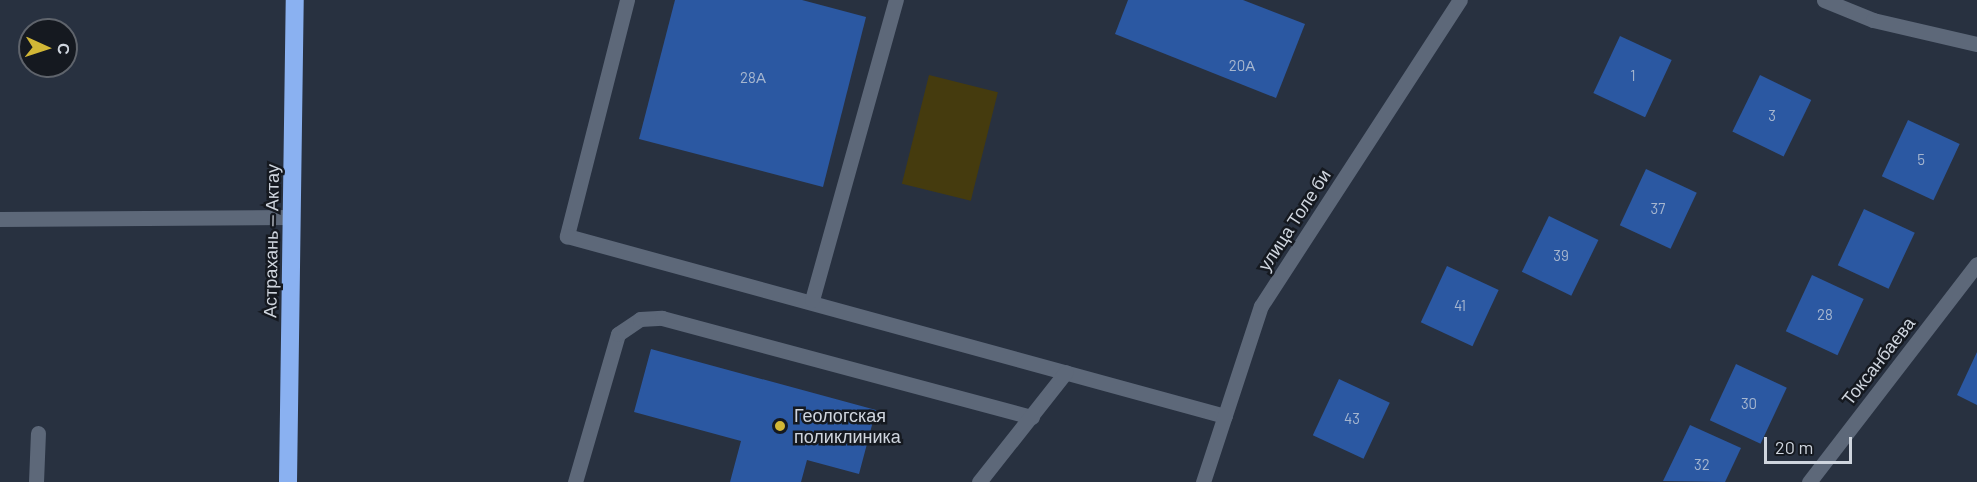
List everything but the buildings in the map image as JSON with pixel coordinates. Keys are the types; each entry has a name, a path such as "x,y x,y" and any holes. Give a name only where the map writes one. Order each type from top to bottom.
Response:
{"highway":[{"name":"Астрахань — Актау","path":"288,482 295,0"}],"street":[{"path":"627,0 567,236 812,300 1225,416"},
{"path":"812,300 896,0"},
{"name":"улица Толе би","path":"1203,482 1262,306 1460,0"},
{"path":"1824,0 1873,20 1977,44"},
{"path":"0,219 292,217"},
{"name":"Токсанбаева","path":"1809,482 1977,264"},
{"path":"575,482 618,334 640,319 662,318 1032,417"},
{"path":"979,482 1066,372"},
{"path":"36,482 38,433"}],"shaded area":[{"path":"929,75 998,92 971,201 902,184"}],"place":[{"name":"Геологская поликлиника","path":"780,426"}]}
